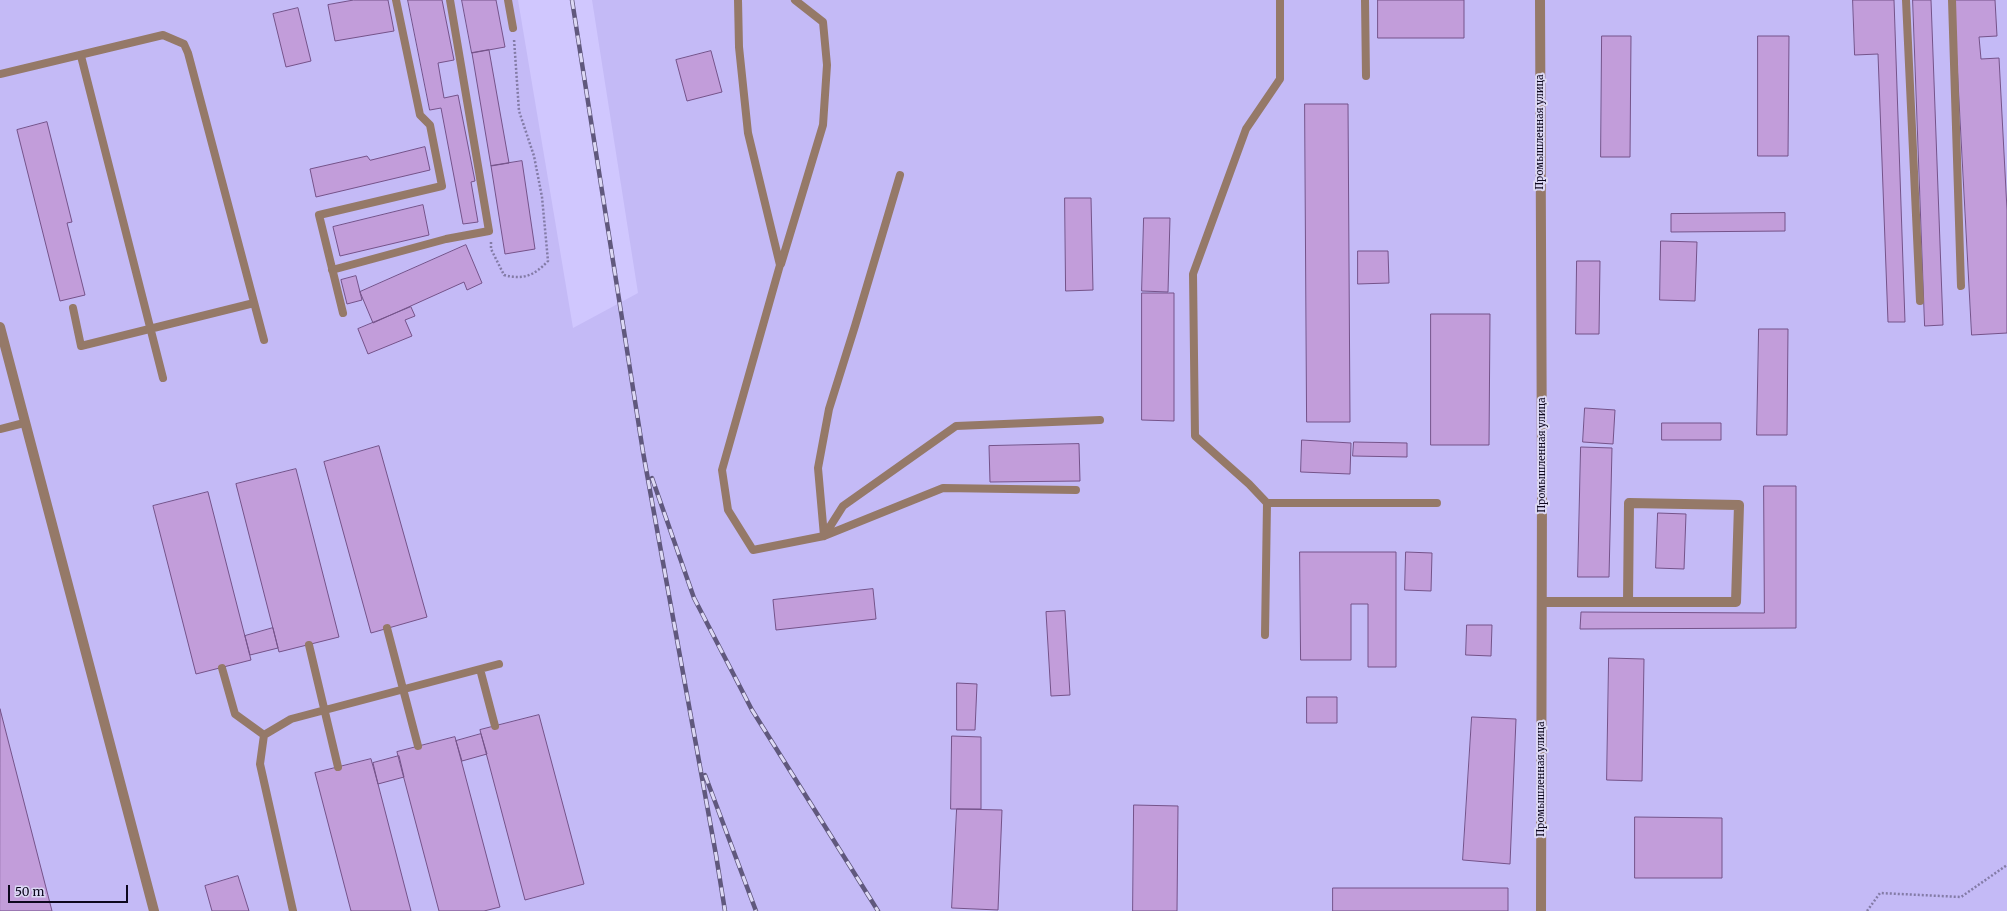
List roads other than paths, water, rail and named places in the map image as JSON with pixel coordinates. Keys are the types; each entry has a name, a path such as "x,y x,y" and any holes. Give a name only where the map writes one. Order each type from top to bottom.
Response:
{"street":[{"name":"Промышленная улица","path":"1540,0 1542,602 1541,911"},
{"path":"0,327 24,423 154,911"},
{"path":"1542,602 1628,602 1736,602 1739,505 1629,503 1628,602"}],"lane":[{"path":"343,313 319,215 442,186 430,125 420,115 396,0"},
{"path":"332,270 446,239 489,231 450,0"},
{"path":"508,0 513,28"},
{"path":"738,0 739,47 748,133 780,265"},
{"path":"795,0 823,22 827,65 823,125 780,265 722,470 728,510 753,550 824,536 943,488 1076,490"},
{"path":"1265,635 1266,503 1249,484 1196,436 1193,274 1246,129 1280,79 1280,0"},
{"path":"1365,0 1366,76"},
{"path":"1906,0 1920,301"},
{"path":"1952,0 1961,286"},
{"path":"0,74 81,56 163,35 184,44 188,54 264,340"},
{"path":"81,56 163,378"},
{"path":"824,536 818,468 829,409 900,175"},
{"path":"73,308 81,346 254,303"},
{"path":"824,536 843,506 956,426 1100,420"},
{"path":"0,429 24,423"},
{"path":"1266,503 1437,503"},
{"path":"387,628 418,746"},
{"path":"309,645 323,710 338,767"},
{"path":"264,735 291,719 499,664"},
{"path":"222,668 235,714 264,735"},
{"path":"480,669 495,726"},
{"path":"264,735 260,764 294,911"}],"railway":[{"path":"572,0 643,452 725,911"},
{"path":"652,478 694,598 752,710 878,911"},
{"path":"705,775 756,911"}]}
